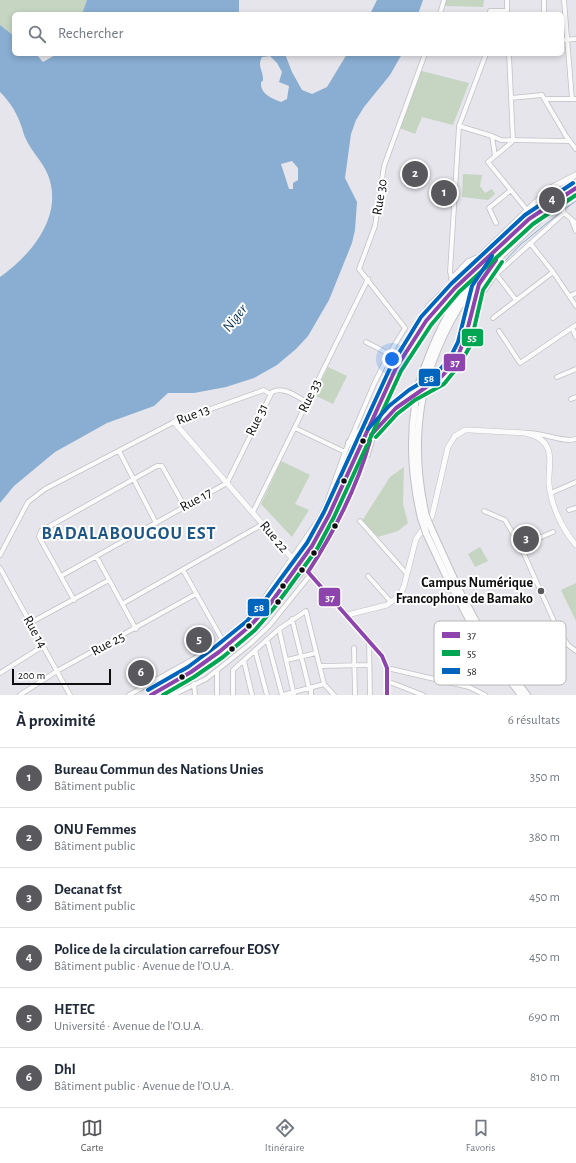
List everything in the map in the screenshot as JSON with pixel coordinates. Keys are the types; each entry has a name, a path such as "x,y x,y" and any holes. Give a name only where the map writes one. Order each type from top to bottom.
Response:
{"main road":[{"path":"558,204 552,196 551,188 576,175"},
{"path":"424,517 417,468 417,444 422,401 437,348 464,297 492,265 543,216 576,188"},
{"path":"151,695 191,672 219,652 250,625 306,570 329,515 396,368 426,321 455,288 529,219 576,193"},
{"path":"470,621 453,590 428,530 414,490 411,445 419,382 429,355 444,320 455,301 484,262"},
{"path":"158,695 220,656 252,628 306,570 372,433 393,410 412,396 440,379 449,370 464,344 471,307 477,288 492,265"},
{"path":"471,307 491,279"},
{"path":"349,443 374,416"},
{"path":"367,454 372,433"},
{"path":"428,530 476,621"},
{"path":"513,685 521,695"},
{"path":"520,685 527,695"}],"street":[{"path":"441,12 444,0"},
{"path":"507,0 507,12"},
{"path":"544,0 544,12"},
{"path":"545,99 574,99 571,70 564,40 564,0"},
{"path":"490,11 498,12"},
{"path":"564,40 576,39"},
{"name":"Rue 30","path":"389,354 405,328 359,269 375,226 384,166 424,56"},
{"path":"452,280 459,126 485,56"},
{"path":"509,56 513,141"},
{"path":"511,98 540,94 545,99 576,149"},
{"path":"459,126 492,136 496,139 513,141 570,141"},
{"path":"492,136 495,156"},
{"path":"513,141 488,162 526,210"},
{"path":"426,321 424,315 428,306 452,280 482,255 526,210 551,188"},
{"path":"496,223 489,208 511,190"},
{"path":"576,198 558,204 574,222 576,231"},
{"path":"491,279 564,212"},
{"path":"530,243 553,272 576,306"},
{"path":"493,318 553,272"},
{"path":"496,274 516,300"},
{"name":"Rue 33","path":"253,512 368,280"},
{"path":"570,296 576,293"},
{"path":"498,331 520,363 574,326 576,337"},
{"path":"129,695 224,641 233,634 258,607 291,557 315,525 326,504 345,452 389,354 366,342"},
{"path":"557,377 576,370"},
{"name":"Rue 13","path":"0,555 28,502 45,489 174,422 264,390 270,394"},
{"name":"Rue 31","path":"227,483 270,394 276,390 285,391 307,402"},
{"path":"571,399 576,397"},
{"name":"Rue 22","path":"174,422 264,524 291,557 306,570 382,656 387,668 387,695"},
{"path":"295,428 345,452"},
{"path":"347,615 391,602 400,595 416,539 432,516 450,441 460,433 470,430 540,433 570,441 576,438"},
{"path":"525,433 538,437 548,449 551,493 555,509 567,535 576,545"},
{"path":"119,451 156,523"},
{"path":"174,695 217,671 269,626 306,570 327,543 367,454"},
{"path":"74,600 39,537 41,531 157,466 162,466 184,507"},
{"path":"551,493 576,482"},
{"name":"Rue 17","path":"61,576 227,483"},
{"path":"569,510 576,508"},
{"path":"484,511 505,520 520,546 555,621"},
{"path":"360,521 407,574"},
{"path":"122,604 264,524"},
{"path":"520,546 552,532"},
{"path":"96,556 136,629"},
{"name":"Rue 14","path":"0,568 70,695"},
{"path":"183,570 224,641"},
{"path":"368,576 391,602"},
{"path":"30,623 109,580"},
{"name":"Rue 25","path":"20,695 57,671 136,629 196,594"},
{"path":"233,695 233,670 279,629 306,610 324,684 334,695"},
{"path":"292,619 311,695"},
{"path":"279,629 294,693"},
{"path":"267,639 282,695 324,684"},
{"path":"369,640 370,695"},
{"path":"566,642 576,652"},
{"path":"0,673 43,646"},
{"path":"354,648 355,695"},
{"path":"256,650 267,695"},
{"path":"287,660 316,653"},
{"path":"244,661 252,695"},
{"path":"320,666 369,665"},
{"path":"387,668 434,679"},
{"path":"217,671 217,695"},
{"path":"387,680 415,691 417,694 423,695"},
{"path":"194,684 195,695"},
{"path":"460,685 469,687 485,695"},
{"path":"327,688 327,695"}],"green space":[{"path":"0,0 87,0 83,12 12,12 12,34 0,25"},
{"path":"446,0 484,0 483,7 445,6"},
{"path":"418,70 469,83 453,125 422,117 415,134 397,127"},
{"path":"463,174 482,175 480,186 485,193 492,189 495,194 488,200 462,197"},
{"path":"328,367 347,376 333,404 314,395"},
{"path":"281,461 310,475 295,504 309,510 292,537 261,504"},
{"path":"404,467 403,504 408,523 398,531 378,537 362,521 390,477"},
{"path":"480,547 488,561 475,567 468,554"},
{"path":"576,583 576,621 561,590"}],"water":[{"path":"87,0 239,0 239,12 83,12"},
{"path":"377,0 423,0 419,12 371,12"},
{"name":"Niger","path":"0,25 12,34 12,56 38,56 43,62 54,56 270,56 286,56 292,72 302,90 312,94 327,87 346,56 401,56 390,75 364,107 356,120 351,134 345,178 357,202 355,230 352,243 329,300 308,336 296,349 277,365 254,378 226,387 194,393 168,393 154,406 107,423 55,452 14,486 0,503 0,277 23,258 33,246 42,233 52,205 52,190 46,170 28,143 16,113 0,92","holes":["270,56 277,63 282,72 279,82 289,86 287,99 281,102 265,94 261,83 263,81 260,66 262,57","292,161 298,168 298,180 293,183 293,189 289,189 281,164"]}],"waterway":[{"path":"565,209 576,201"},
{"path":"487,280 520,245 562,211"},
{"path":"467,348 477,305 481,300"}],"transit line":[{"name":"58","path":"148,690 188,667 215,647 247,621 265,600 307,543 324,512 391,366 421,317 451,284 525,215 573,183"},
{"name":"37","path":"151,695 191,672 219,652 251,625 270,604 312,546 329,515 396,368 426,321 455,288 529,219 576,188"},
{"name":"55","path":"163,695 194,677 223,657 255,630 274,608 317,549 334,517 401,371 431,325 459,292 533,224 576,195"},
{"name":"58","path":"368,429 389,406 409,390 436,374 450,358 458,342 472,286 492,256"},
{"name":"37","path":"371,435 396,408 442,376 456,361 466,335 479,284 496,260"},
{"name":"55","path":"376,437 397,414 415,400 444,384 460,364 470,346 483,290 502,262"},
{"name":"37","path":"370,441 365,458 344,509 308,572 382,656 387,668 387,695"}],"place":[{"name":"ONU Femmes","path":"415,174"},
{"name":"Bureau Commun des Nations Unies","path":"444,193"},
{"name":"Police de la circulation carrefour EOSY","path":"552,200"},
{"name":"Decanat fst","path":"526,539"},
{"name":"Campus Numérique Francophone de Bamako","path":"541,591"},
{"name":"HETEC","path":"199,640"},
{"name":"Dhl","path":"141,673"}],"district":[{"name":"BADALABOUGOU EST","path":"129,534"}]}
